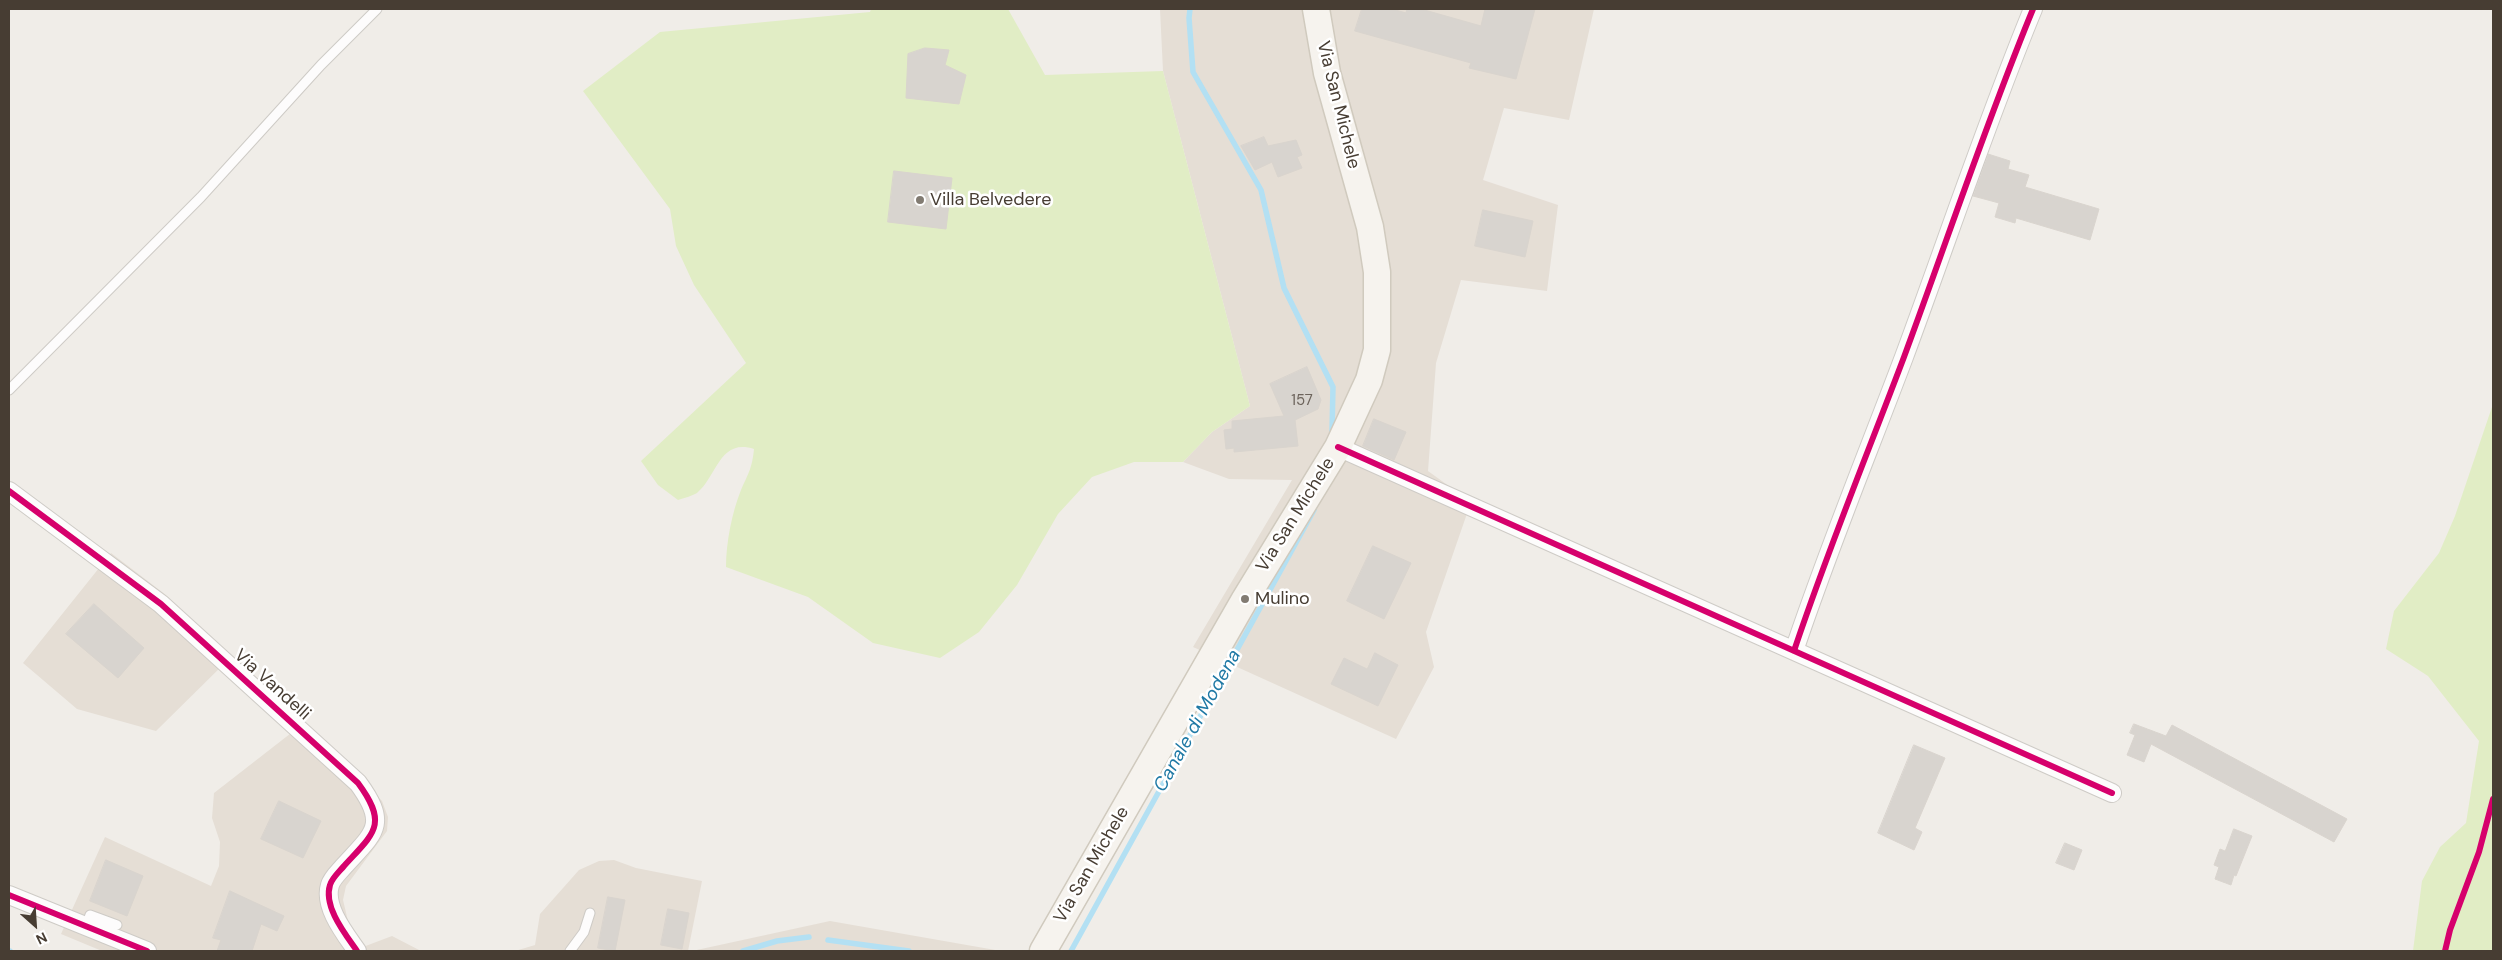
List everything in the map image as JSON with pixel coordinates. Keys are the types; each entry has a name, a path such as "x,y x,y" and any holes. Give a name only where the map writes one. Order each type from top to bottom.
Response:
{"main road":[{"name":"Via San Michele","path":"1043,951 1244,599 1338,447 1369,380 1377,350 1377,272 1370,227 1327,73 1316,9"}],"street":[{"path":"1794,651 1820,574 1904,356 1998,94 2033,9"},
{"path":"1338,447 2112,793"},
{"name":"Via Vandelli","path":"9,491 161,604 358,783 371,800 376,815 375,828 368,840 335,876 330,890 333,910 357,951"},
{"path":"9,895 148,951"}],"lane":[{"path":"9,390 201,197 321,65 377,9"},
{"path":"570,951 584,932 590,913"},
{"path":"86,926 90,915 117,925"}],"shaded area":[{"path":"1160,9 1594,9 1569,120 1504,108 1483,180 1558,205 1547,291 1461,280 1436,363 1428,471 1471,502 1426,632 1434,667 1396,739 1193,647 1292,480 1229,479 1183,462 1212,432 1250,406 1163,71"},
{"path":"111,553 166,595 229,659 156,731 77,709 23,663"},
{"path":"304,723 340,754 382,801 388,817 387,831 346,886 343,900 348,921 363,947 392,936 421,951 102,951 61,934 105,837 211,886 219,866 220,842 212,818 214,793"},
{"path":"614,860 636,868 702,881 688,951 515,951 535,945 540,914 579,870 599,861"},
{"path":"830,921 1001,951 692,951"}],"green space":[{"path":"871,9 1008,9 1045,75 1163,71 1250,406 1212,432 1183,462 1134,462 1092,477 1058,514 1017,585 979,632 940,658 873,643 808,597 726,567 728,538 732,518 751,466 754,449 742,447 733,449 720,461 704,486 697,493 678,500 658,485 641,461 746,363 694,285 676,246 670,209 583,91 660,32 870,12"},
{"path":"2493,404 2493,951 2413,951 2422,881 2440,847 2466,823 2479,741 2428,676 2386,649 2394,611 2439,553 2455,516"}],"building":[{"path":"1362,9 1392,9 1406,13 1407,9 1421,9 1481,26 1485,9 1535,9 1516,79 1469,68 1471,63 1355,31"},
{"path":"925,48 949,50 945,65 966,75 959,104 906,98 908,54"},
{"path":"1264,137 1268,146 1296,140 1302,155 1297,157 1302,168 1278,177 1272,162 1255,170 1241,146"},
{"path":"1988,154 2010,161 2008,169 2029,175 2025,187 2099,209 2090,240 2016,218 2015,223 1995,217 1999,203 1973,196"},
{"name":"Villa Belvedere","path":"894,171 952,178 946,229 888,222"},
{"path":"1483,210 1533,221 1525,257 1475,246"},
{"path":"1307,367 1321,400 1318,409 1295,420 1298,446 1234,452 1234,448 1226,449 1224,430 1232,429 1232,421 1284,416 1270,384"},
{"path":"1374,419 1406,432 1394,460 1363,446"},
{"path":"1373,546 1411,563 1384,619 1347,601"},
{"path":"94,604 144,648 118,678 66,634"},
{"path":"1375,653 1398,665 1378,706 1331,684 1344,658 1367,669"},
{"path":"2134,724 2166,736 2172,725 2347,819 2334,842 2151,744 2144,762 2127,755 2135,735 2130,733"},
{"path":"1914,745 1945,758 1915,828 1922,832 1914,850 1878,833"},
{"path":"279,801 321,821 303,858 261,839"},
{"path":"2234,829 2252,836 2231,885 2215,879 2219,867 2214,865 2220,849 2225,851"},
{"path":"2065,843 2082,850 2074,870 2056,863"},
{"path":"106,860 143,876 127,916 90,901"},
{"path":"230,891 284,916 277,931 261,924 252,951 217,951 221,940 213,938"},
{"path":"608,897 625,900 615,951 598,948"},
{"path":"668,909 689,913 682,949 661,945"}],"waterway":[{"name":"Canale di Modena","path":"1190,9 1193,72 1261,190 1284,288 1333,387 1332,431"},
{"name":"Canale di Modena","path":"1071,951 1314,510"},
{"name":"Canale di Modena","path":"743,951 777,941 809,937"},
{"name":"Canale di Modena","path":"828,940 909,951"}],"cycle path":[{"path":"1794,651 1983,139 2033,9"},
{"path":"1338,447 2112,793"},
{"path":"9,491 161,604 358,783 368,797 373,809 374,828 363,845 334,877 329,893 330,902 337,920 357,951"},
{"path":"2445,951 2450,930 2479,852 2493,799"},
{"path":"9,895 147,951"}],"place":[{"name":"Villa Belvedere","path":"920,200"},
{"name":"Mulino","path":"1245,599"}]}
